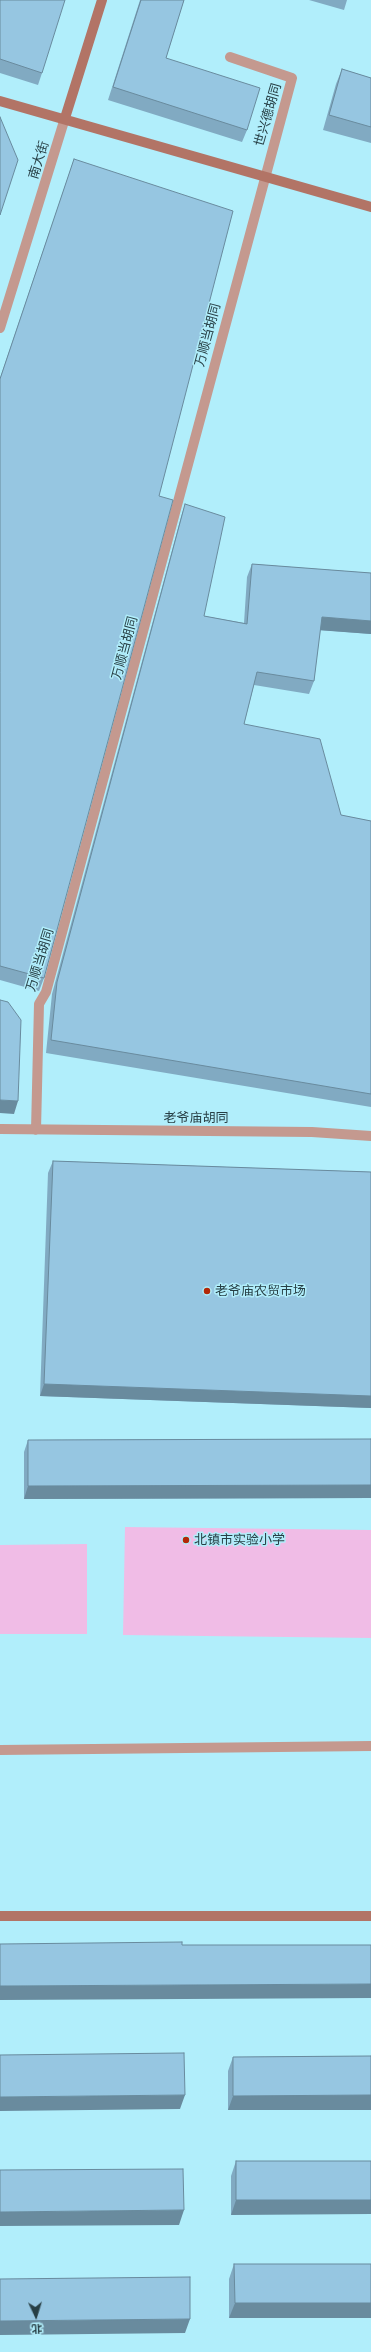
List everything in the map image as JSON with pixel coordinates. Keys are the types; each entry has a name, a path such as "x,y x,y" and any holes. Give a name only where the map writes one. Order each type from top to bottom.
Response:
{"street":[{"name":"南大街","path":"0,328 102,0"},
{"name":"世兴德胡同","path":"230,56 292,78 264,176"},
{"path":"0,101 65,118 371,207"},
{"name":"万顺当胡同","path":"36,1130 39,1004 46,992 264,176"},
{"name":"老爷庙胡同","path":"0,1129 312,1132 371,1136"},
{"path":"0,1750 371,1746"},
{"path":"0,1916 371,1916"}],"shaded area":[{"path":"125,1527 371,1530 371,1638 123,1635"},
{"path":"87,1544 87,1634 0,1634 0,1545"}],"building":[{"path":"0,0 65,0 42,73 0,59"},
{"path":"141,0 184,0 166,58 260,88 247,130 113,87"},
{"path":"342,69 371,78 371,127 329,115"},
{"path":"0,117 18,160 0,215"},
{"path":"74,159 233,211 159,496 173,500 44,978 0,966 0,379"},
{"path":"185,504 225,517 204,616 247,624 252,564 371,573 371,621 322,617 314,681 257,672 244,724 320,739 341,815 371,821 371,1094 51,1040 57,982"},
{"path":"0,1000 8,1002 21,1020 18,1101 0,1100"},
{"name":"老爷庙农贸市场","path":"53,1161 371,1172 371,1396 44,1384"},
{"path":"371,1439 371,1485 28,1486 28,1440"},
{"path":"182,1942 182,1945 371,1945 371,1984 0,1986 0,1944"},
{"path":"184,2053 185,2095 0,2097 0,2055"},
{"path":"371,2056 371,2095 233,2096 233,2057"},
{"path":"236,2161 371,2161 371,2200 236,2200"},
{"path":"183,2169 184,2210 0,2212 0,2170"},
{"path":"234,2264 371,2264 371,2303 235,2303"},
{"path":"190,2277 190,2319 0,2321 0,2279"}],"place":[{"name":"老爷庙农贸市场","path":"207,1291"},
{"name":"北镇市实验小学","path":"186,1540"}]}
